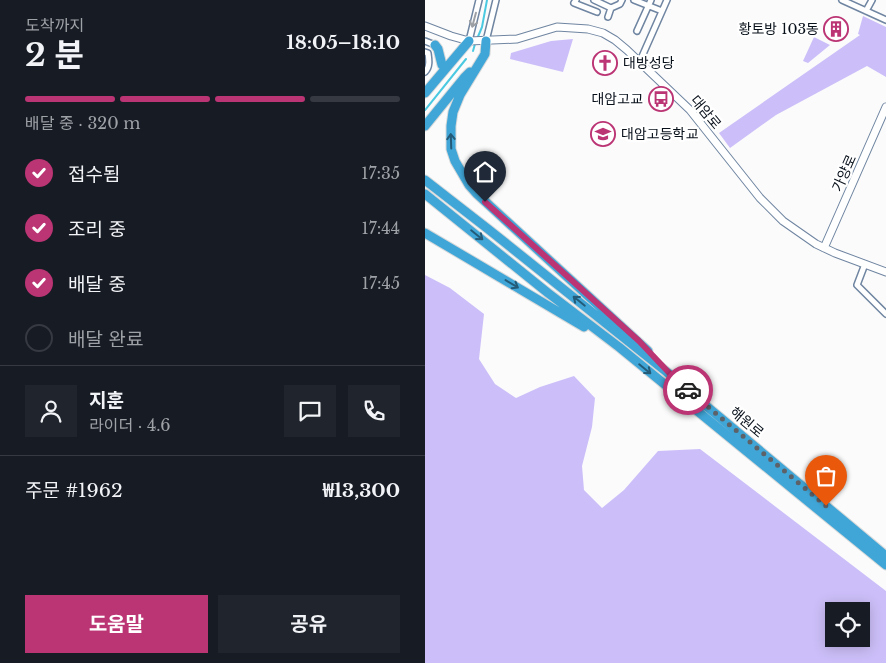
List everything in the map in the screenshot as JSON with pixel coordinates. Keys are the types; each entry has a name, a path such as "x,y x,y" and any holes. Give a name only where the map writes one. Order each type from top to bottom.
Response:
{"highway":[{"path":"425,93 469,41"},
{"path":"425,84 459,45 469,41"},
{"path":"486,41 485,54 460,95 453,112 450,138 451,149 461,173 488,204 639,341 673,377"},
{"path":"435,45 438,49 441,65"},
{"path":"425,126 464,78 478,66"},
{"name":"해원로","path":"425,180 673,377 705,406 886,556"},
{"name":"해원로","path":"425,194 548,293 619,347 886,565"},
{"path":"425,233 619,347"}],"street":[{"path":"425,26 469,41 479,0"},
{"path":"486,41 496,0"},
{"path":"575,0 574,3 597,12"},
{"path":"594,0 611,8"},
{"path":"608,17 611,8 620,4 623,0"},
{"path":"634,0 662,11"},
{"path":"637,31 651,0"},
{"path":"639,61 667,0"},
{"path":"842,0 886,20"},
{"path":"866,11 871,0"},
{"name":"대암로","path":"469,41 517,39 557,27 588,29 603,33 615,40 639,61 690,110 760,198 790,226 835,254 886,272"},
{"path":"425,41 435,45"},
{"path":"425,52 428,53 429,62 425,72"},
{"name":"가양로","path":"824,248 886,107"},
{"path":"865,264 857,285 886,314"}],"shaded area":[{"path":"863,16 886,27 886,77 867,66 776,115 730,148 719,133 860,35 858,34"},
{"path":"814,37 830,45 808,63 803,61"},
{"path":"573,39 563,72 510,59 511,53 551,41"},
{"path":"425,275 450,288 484,314 479,359 495,384 516,398 540,387 574,376 595,398 592,427 582,466 584,490 602,508 624,490 658,451 700,449 886,591 886,663 425,663"}],"waterway":[{"path":"477,39 482,27 487,0"},
{"path":"473,51 475,44"},
{"path":"425,110 466,59"}],"way so far":[{"path":"688,390 826,506"}],"place":[{"name":"황토방 103동","path":"836,29"},
{"name":"대방성당","path":"605,63"},
{"name":"대암고교","path":"661,99"},
{"name":"대암고등학교","path":"603,134"}],"route":[{"path":"485,202 639,341 688,390"}]}
